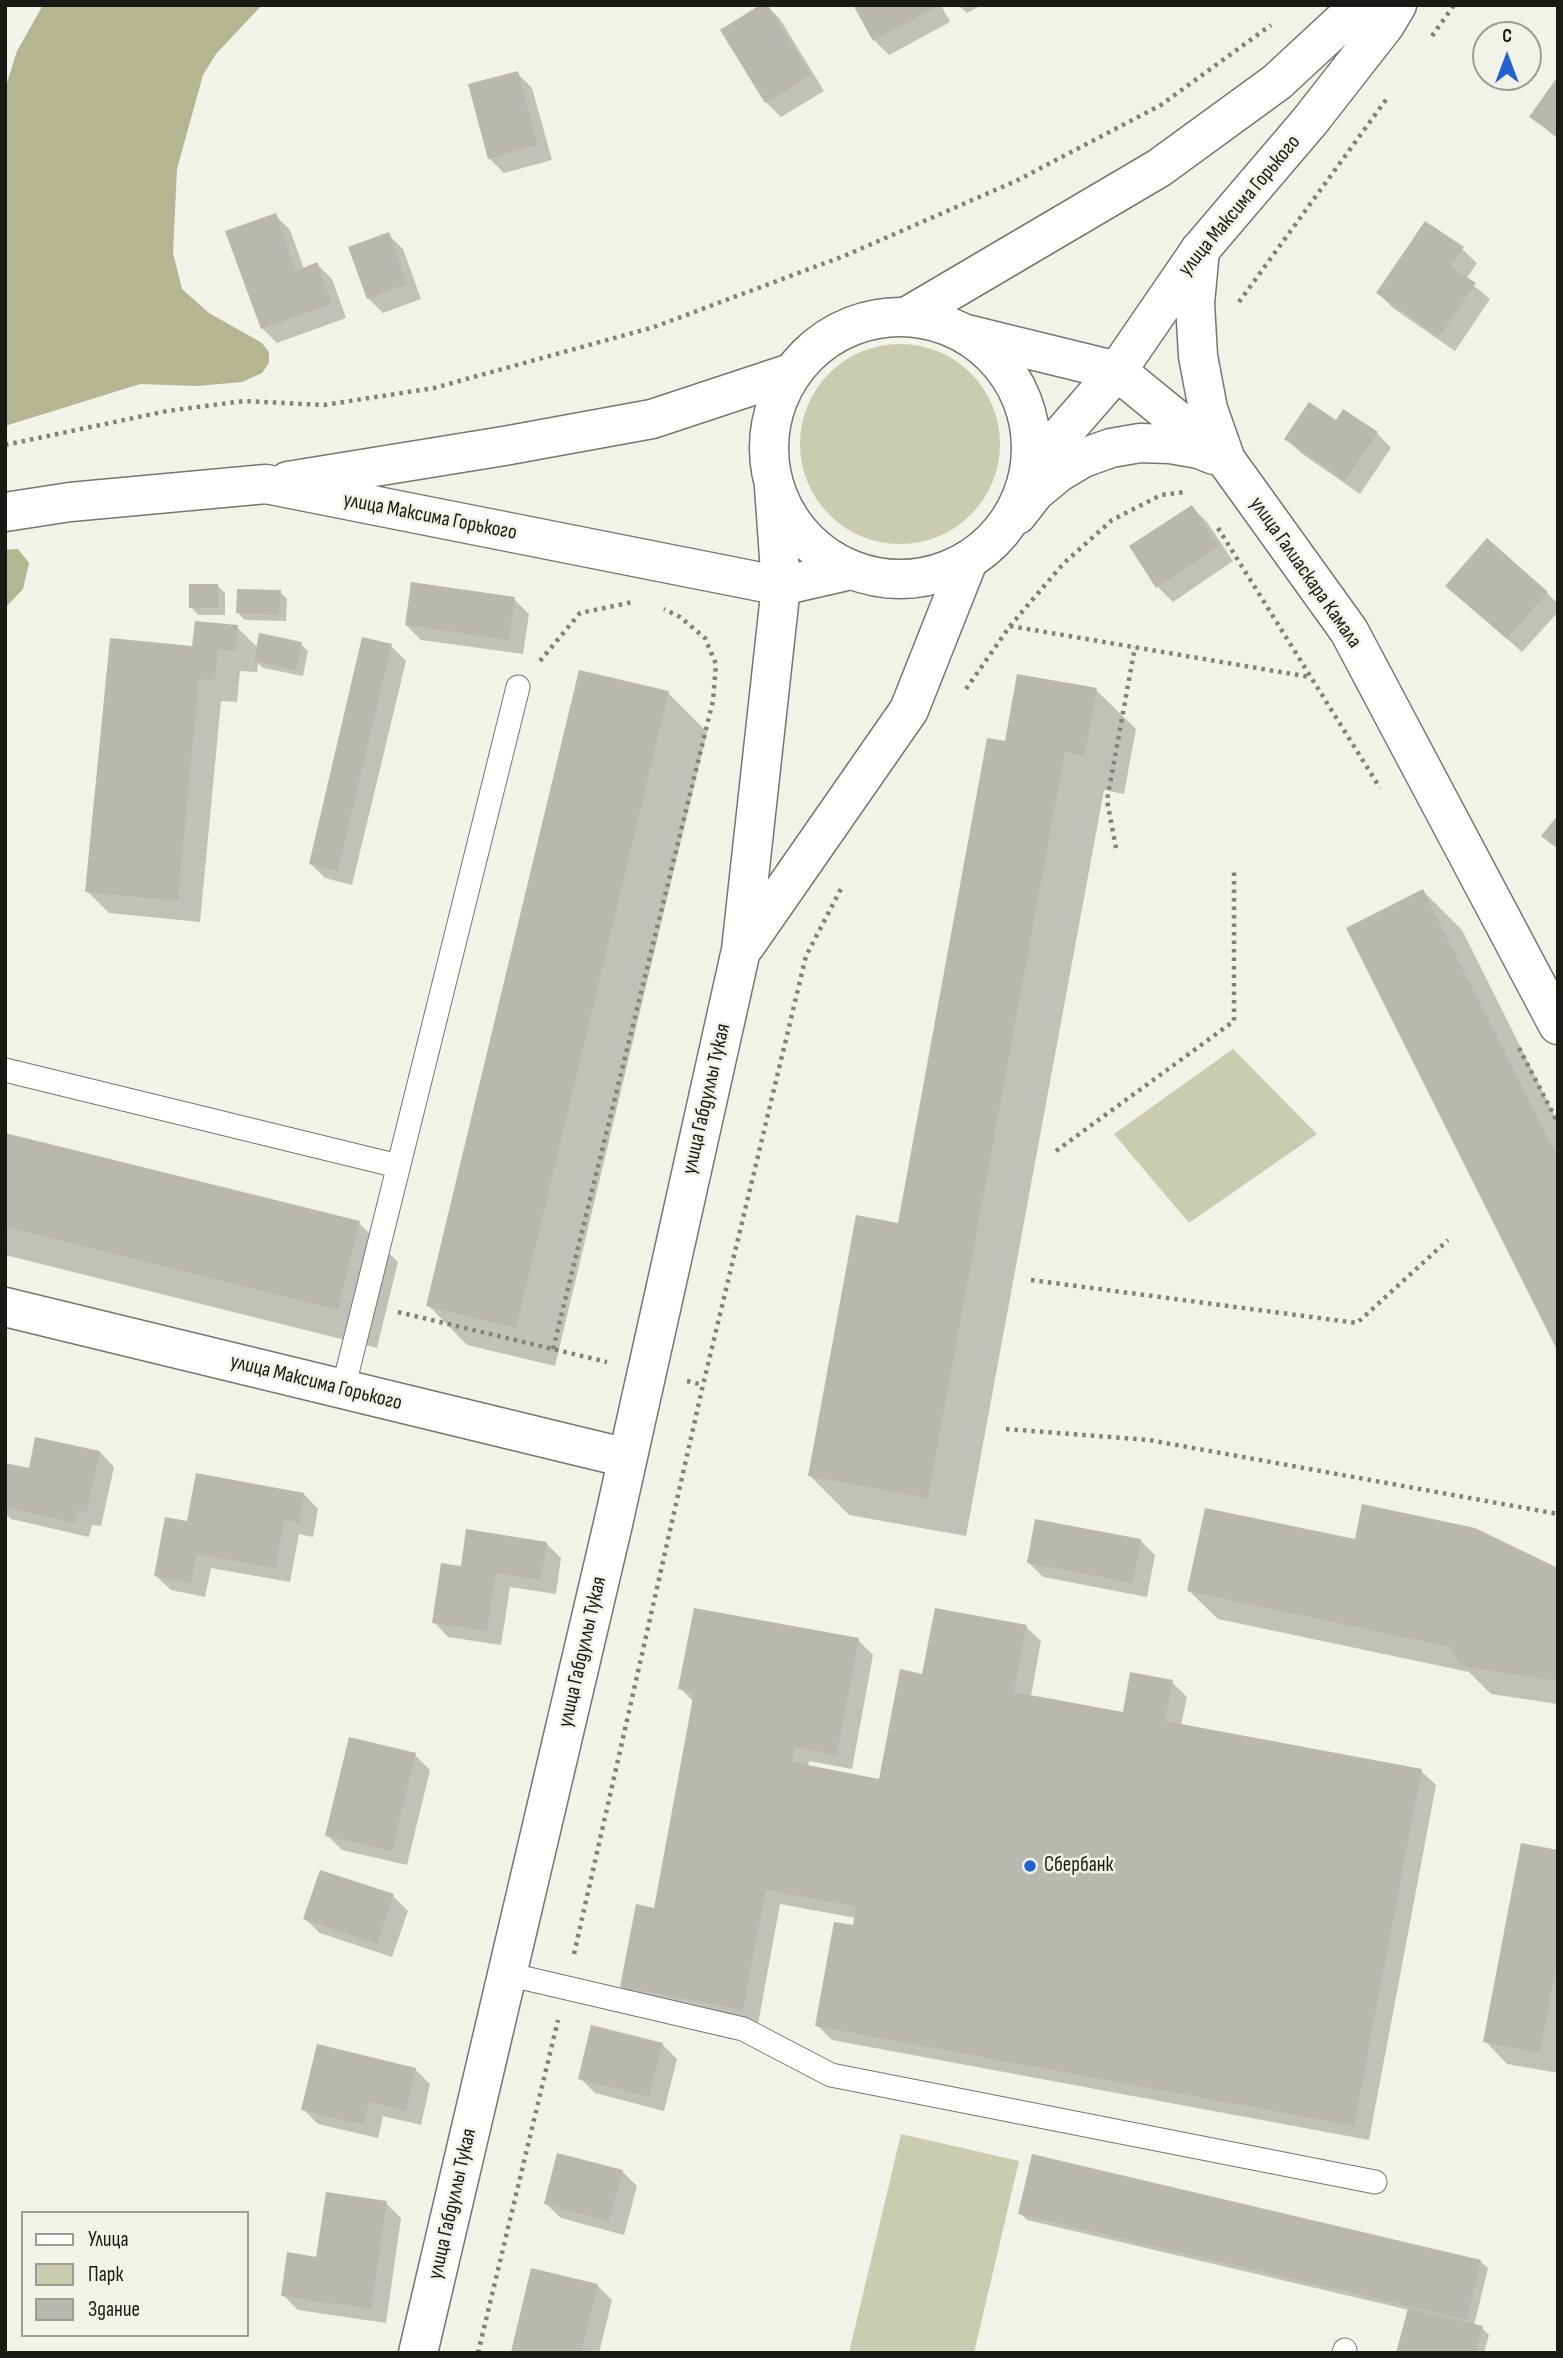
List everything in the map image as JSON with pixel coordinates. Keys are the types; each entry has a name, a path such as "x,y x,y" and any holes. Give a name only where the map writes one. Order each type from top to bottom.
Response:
{"main road":[{"name":"улица Максима Горького","path":"906,317 1159,168 1277,82 1360,5"},
{"name":"улица Максима Горького","path":"1030,471 1117,371 1200,250 1310,121 1385,25 1397,5"},
{"path":"1200,250 1195,303 1198,356 1208,409 1231,467"},
{"name":"улица Максима Горького","path":"906,317 937,322 966,334 997,359 1019,393 1030,430 1030,471 1017,515 994,540 968,561 930,576 890,579 851,570 818,550 791,522 774,487 768,458 770,428 777,400 791,373 822,342 862,322 906,317"},
{"name":"улица Галиаскара Камала","path":"966,334 1117,371 1231,467 1349,631 1558,1025"},
{"path":"266,484 652,419 791,373"},
{"path":"1017,515 1035,492 1058,473 1083,458 1111,448 1140,443 1170,444 1199,449 1231,467"},
{"name":"улица Максима Горького","path":"5,512 70,502 266,484 781,586 851,570"},
{"name":"улица Габдуллы Тукая","path":"418,2353 627,1458 741,950 781,586 774,487"},
{"name":"улица Габдуллы Тукая","path":"741,950 909,709 968,561"},
{"name":"улица Максима Горького","path":"5,1307 627,1458"}],"lane":[{"path":"343,1389 519,687"},
{"path":"5,1070 398,1166"},
{"path":"507,1974 743,2029 831,2075 1375,2182"}],"path":[{"path":"1430,38 1454,5"},
{"path":"5,445 167,411 244,401 324,405 434,388 654,327 844,256 1016,181 1161,105 1276,22"},
{"path":"1235,309 1247,288 1390,93"},
{"path":"962,695 1010,626 1063,564 1112,520 1161,495 1196,491 1231,467"},
{"path":"1217,526 1383,792"},
{"path":"519,687 580,613 645,600"},
{"path":"553,1349 713,701 716,664 705,638 680,617 657,606"},
{"path":"1010,626 1310,677"},
{"path":"1116,848 1107,800 1135,647"},
{"path":"1056,1151 1234,1021 1234,870"},
{"path":"478,2353 566,1987 703,1385 806,956 844,883"},
{"path":"1513,1036 1558,1123"},
{"path":"1031,1280 1357,1323 1448,1240"},
{"path":"364,1304 703,1385"},
{"path":"1006,1429 1149,1440 1558,1514"}],"green space":[{"path":"43,5 262,5 216,54 203,75 177,169 173,253 182,289 209,313 262,343 269,352 269,363 262,373 242,382 197,386 140,384 5,426 5,89 17,51"},
{"path":"900,344 920,346 938,352 971,373 992,406 998,424 998,464 992,482 971,515 938,536 920,542 900,544 880,542 862,536 829,515 808,482 802,464 800,444 802,424 808,406 829,373 862,352 880,346"},
{"path":"18,549 29,563 23,589 5,608 5,550"},
{"path":"1233,1049 1317,1134 1189,1223 1114,1134"},
{"path":"901,2134 1019,2161 974,2353 849,2353"}],"building":[{"path":"760,5 768,5 811,75 765,103 720,30"},
{"path":"853,5 939,5 873,41"},
{"path":"518,71 538,145 488,159 468,84"},
{"path":"1558,76 1558,137 1529,117"},
{"path":"276,213 296,271 317,262 332,304 261,329 225,231"},
{"path":"1425,221 1464,247 1450,266 1476,283 1439,337 1376,293"},
{"path":"389,232 407,284 367,299 348,247"},
{"path":"1309,402 1336,420 1343,409 1378,432 1345,481 1284,439"},
{"path":"1192,505 1219,546 1156,588 1129,546"},
{"path":"1487,538 1548,592 1507,639 1445,586"},
{"path":"411,582 515,597 509,640 405,625"},
{"path":"189,584 218,584 218,608 189,608"},
{"path":"237,589 281,590 279,615 236,613"},
{"path":"195,621 238,625 235,651 218,649 215,681 199,679 178,901 85,892 110,638 192,646"},
{"path":"259,633 302,642 296,670 254,661"},
{"path":"362,637 392,644 338,871 309,864"},
{"path":"579,670 669,691 516,1328 426,1306"},
{"path":"1017,674 1097,688 1085,756 1065,752 928,1498 808,1476 856,1215 898,1223 987,738 1005,741"},
{"path":"1558,815 1558,849 1541,836"},
{"path":"1423,889 1558,1158 1558,1352 1346,928"},
{"path":"5,1133 360,1221 338,1310 5,1227"},
{"path":"35,1437 100,1451 87,1512 77,1511 75,1523 5,1507 5,1463 29,1468"},
{"path":"196,1473 304,1493 299,1523 284,1520 276,1568 196,1554 191,1583 154,1576 165,1517 187,1521"},
{"path":"1362,1504 1475,1528 1558,1568 1558,1681 1461,1666 1450,1647 1187,1591 1205,1508 1355,1539"},
{"path":"1035,1519 1141,1539 1133,1583 1027,1563"},
{"path":"466,1529 547,1542 541,1580 496,1573 487,1631 432,1623 441,1563 461,1566"},
{"path":"694,1608 859,1638 837,1755 795,1747 792,1762 879,1779 900,1669 922,1674 935,1608 1027,1625 1014,1692 1123,1712 1130,1672 1173,1680 1165,1721 1422,1769 1354,2126 815,2026 834,1922 853,1925 856,1907 766,1890 743,2010 620,1987 636,1904 654,1908 694,1692 678,1689"},
{"path":"349,1737 416,1753 392,1851 325,1836"},
{"path":"1521,1843 1558,1850 1558,1956 1540,2053 1483,2042"},
{"path":"320,1870 394,1894 377,1944 303,1919"},
{"path":"591,2025 663,2043 649,2097 578,2079"},
{"path":"317,2044 416,2068 406,2111 369,2102 364,2125 301,2110"},
{"path":"557,2153 623,2170 609,2221 544,2204"},
{"path":"1032,2154 1481,2260 1467,2320 1018,2214"},
{"path":"326,2192 387,2201 371,2309 281,2296 287,2252 316,2257"},
{"path":"531,2268 598,2284 581,2353 511,2352"},
{"path":"1408,2308 1483,2326 1476,2353 1396,2353"}],"place":[{"name":"Сбербанк","path":"1030,1866"}]}
